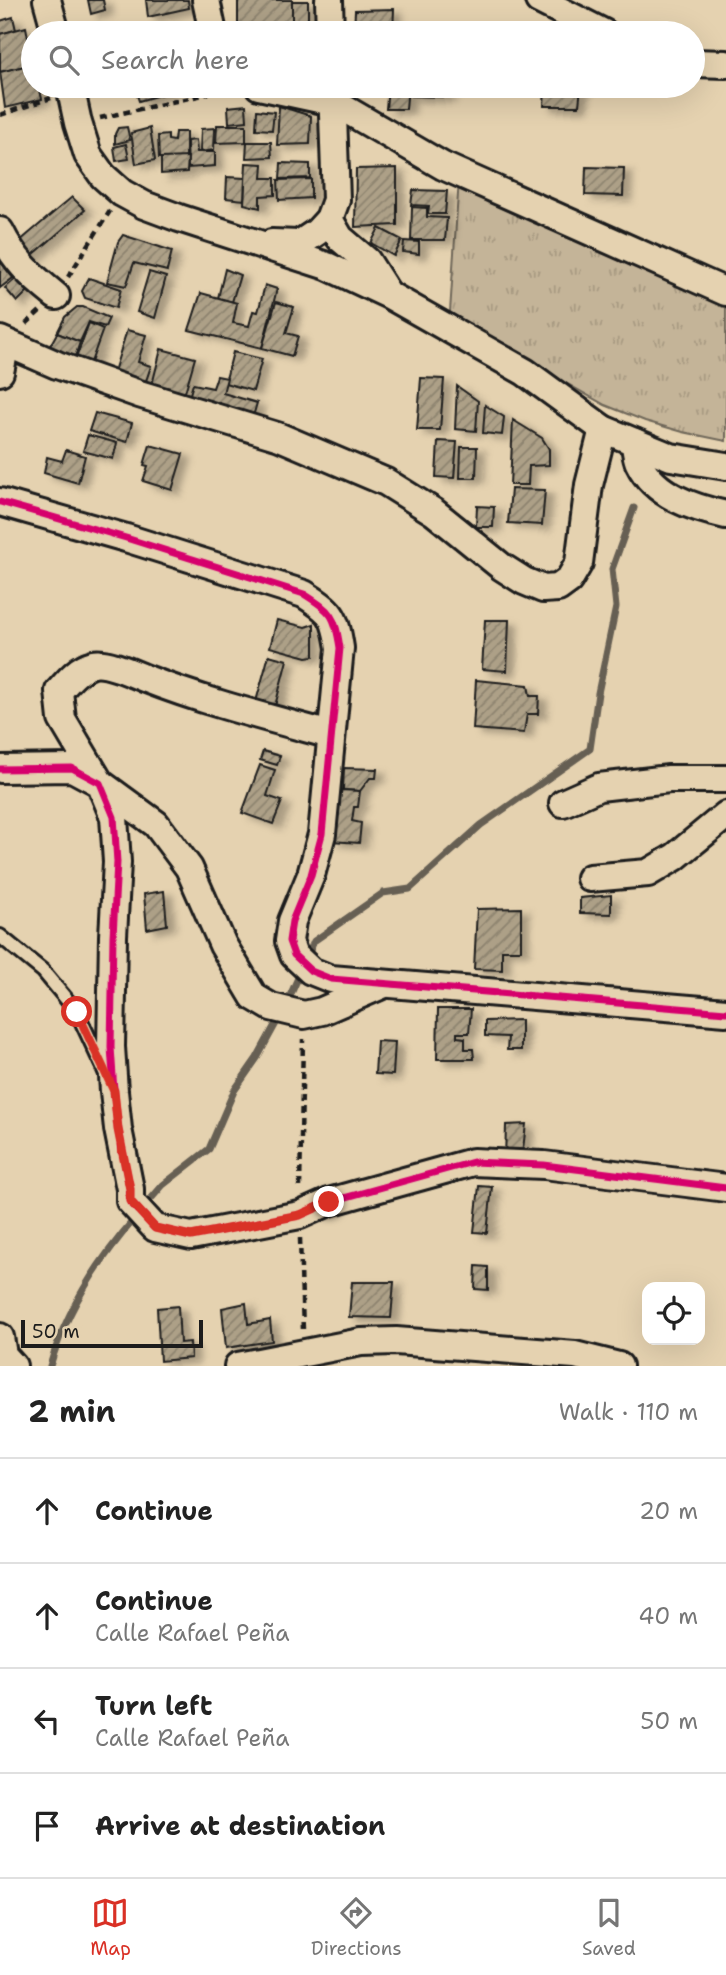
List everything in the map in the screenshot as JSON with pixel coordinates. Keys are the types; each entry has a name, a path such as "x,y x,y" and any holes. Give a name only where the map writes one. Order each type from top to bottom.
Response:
{"street":[{"path":"47,0 53,21"},
{"path":"206,0 211,21"},
{"path":"329,0 330,21"},
{"path":"539,0 580,21"},
{"path":"705,63 726,64"},
{"path":"73,98 88,155 103,176 122,193 144,205 179,218 327,266 390,295 525,372 603,429 671,457 726,466"},
{"path":"255,244 299,244 317,232 329,219 336,200 333,98"},
{"path":"339,98 443,166 726,292"},
{"path":"329,219 340,238 367,261 390,295"},
{"path":"0,230 28,274 56,296"},
{"path":"0,372 3,341 57,365 139,394 280,437 386,482 434,512 524,582 543,589 558,588 569,580 579,563 589,485 603,429"},
{"path":"634,442 639,462 653,483 673,498 706,511 726,515"},
{"path":"0,502 304,594 325,607 336,622 340,648 322,834 311,875 292,921 289,941 294,955 311,971 331,979 726,1012"},
{"path":"331,736 166,687 120,668 94,664 74,674 59,691 62,719 100,783 114,817 117,862 111,1033 118,1129 130,1201 155,1228 191,1236 300,1215 329,1202 473,1162 544,1165 726,1188"},
{"path":"0,769 72,768 100,783 156,824 189,868 223,945 254,998 271,1007 304,1015 322,1011 387,982"},
{"path":"563,803 599,787 669,779 726,779"},
{"path":"590,878 648,873 675,857 726,815"},
{"path":"0,1338 3,1355 13,1366"},
{"path":"238,1366 361,1342 396,1340 575,1355 619,1366"}],"lane":[{"path":"0,936 43,971 77,1012 114,1091"}],"path":[{"path":"0,115 46,98"},
{"path":"78,123 189,98"}],"green space":[{"path":"459,179 726,304 726,441 645,421 605,405 493,342 450,312"}],"building":[{"path":"88,0 103,0 105,10 91,14"},
{"path":"146,0 188,0 189,8 148,17"},
{"path":"238,0 292,0 292,21 238,21"},
{"path":"292,1 308,1 308,21 292,21"},
{"path":"394,9 394,21 355,21 355,10"},
{"path":"13,17 16,30 0,34 0,21"},
{"path":"21,28 21,67 0,72 0,34"},
{"path":"21,67 21,98 42,99 5,108 0,72"},
{"path":"387,98 407,98 406,109 386,109"},
{"path":"544,98 580,98 579,106 544,106"},
{"path":"246,105 247,121 229,123 228,107"},
{"path":"279,106 311,116 310,144 277,145"},
{"path":"257,110 274,112 272,130 256,129"},
{"path":"217,125 246,125 246,142 216,143"},
{"path":"127,127 130,140 115,144 118,128"},
{"path":"150,128 155,160 136,164 131,133"},
{"path":"215,128 214,150 200,152 201,129"},
{"path":"175,132 186,132 186,158 159,158 158,136 168,135 168,140 174,141"},
{"path":"196,140 197,152 215,152 215,166 188,168 187,141"},
{"path":"247,142 271,142 272,157 246,158"},
{"path":"126,144 129,159 116,161 114,147"},
{"path":"188,157 187,172 161,174 161,158"},
{"path":"246,163 263,164 262,178 275,178 275,195 260,196 260,208 244,204"},
{"path":"281,163 310,164 310,178 280,179"},
{"path":"586,167 624,168 623,196 585,195"},
{"path":"397,168 397,225 355,227 356,169"},
{"path":"227,177 245,178 244,200 226,198"},
{"path":"311,179 311,198 279,200 278,180"},
{"path":"413,190 447,191 445,214 428,214 429,206 411,205"},
{"path":"72,197 85,210 27,260 14,246"},
{"path":"412,207 427,208 427,217 447,218 445,240 411,240"},
{"path":"379,228 402,240 394,256 371,243"},
{"path":"123,235 172,251 167,271 134,263 126,286 107,282 118,242"},
{"path":"404,241 419,242 419,254 403,252"},
{"path":"0,261 13,278 0,288"},
{"path":"225,269 240,275 232,302 218,298"},
{"path":"149,272 166,277 155,318 137,312"},
{"path":"20,275 31,288 17,302 5,288"},
{"path":"89,278 121,289 116,308 85,298 82,291"},
{"path":"265,285 277,289 262,348 189,330 201,293 237,303 233,323 249,326 253,311 258,312"},
{"path":"276,302 294,307 286,333 298,336 292,356 262,348"},
{"path":"77,307 109,318 105,327 89,322 80,342 57,333 65,317"},
{"path":"89,323 103,329 90,365 75,361"},
{"path":"127,330 146,335 138,362 151,366 144,387 112,378"},
{"path":"57,333 80,342 70,372 41,362"},
{"path":"161,349 195,358 183,399 151,389"},
{"path":"233,352 262,359 253,391 225,383"},
{"path":"217,376 227,378 223,393 257,403 251,423 187,404 193,384 213,388"},
{"path":"421,378 444,379 440,430 417,430"},
{"path":"457,386 478,401 476,431 455,429"},
{"path":"485,405 504,417 502,435 483,433"},
{"path":"95,413 132,423 127,442 89,431"},
{"path":"513,420 542,438 549,449 549,465 529,466 528,485 510,485"},
{"path":"88,435 117,443 113,459 83,451"},
{"path":"438,441 457,442 454,478 436,477"},
{"path":"150,445 183,454 172,490 143,481"},
{"path":"461,447 477,447 476,478 460,478"},
{"path":"66,450 85,456 78,483 44,473 47,457 62,461"},
{"path":"511,489 545,490 542,525 508,523"},
{"path":"477,506 494,507 493,527 476,527"},
{"path":"277,620 305,627 314,624 314,656 307,657 270,647"},
{"path":"485,620 509,620 507,671 482,669"},
{"path":"269,655 287,660 274,710 255,705"},
{"path":"476,680 528,685 530,696 539,696 538,714 527,714 524,733 473,729"},
{"path":"263,751 280,756 277,765 260,760"},
{"path":"260,765 275,770 267,796 282,801 273,824 242,813"},
{"path":"344,768 377,769 376,778 370,778 360,791 343,790"},
{"path":"339,790 360,791 358,807 354,807 352,821 361,823 359,843 332,841"},
{"path":"164,891 167,925 147,929 144,894"},
{"path":"611,895 611,914 580,913 580,898"},
{"path":"521,908 521,950 502,950 502,970 474,969 477,909"},
{"path":"438,1009 471,1009 469,1033 457,1033 457,1037 465,1038 465,1049 473,1049 474,1059 437,1059"},
{"path":"521,1020 521,1050 507,1050 508,1037 485,1036 485,1021"},
{"path":"377,1041 395,1042 393,1075 375,1074"},
{"path":"526,1124 522,1158 505,1159 506,1125"},
{"path":"479,1186 492,1187 487,1233 474,1232"},
{"path":"476,1266 488,1267 488,1290 475,1289"},
{"path":"352,1282 394,1282 391,1318 349,1317"},
{"path":"246,1303 248,1324 270,1320 272,1341 226,1348 222,1308"},
{"path":"178,1306 180,1343 190,1342 191,1358 160,1361 157,1308"}],"waterway":[{"path":"306,960 314,941 383,893 410,889 481,825 590,749 598,693 616,607 612,569 634,508"},
{"path":"286,1005 301,971"},
{"path":"143,1208 163,1185 209,1149 234,1091 257,1058 280,1016"},
{"path":"50,1366 74,1306 96,1269 136,1217"}],"cycle path":[{"path":"0,502 304,594 331,615 340,648 322,834 311,875 292,921 289,941 294,955 311,971 331,979 726,1012"},
{"path":"0,769 72,768 100,783 114,817 117,862 111,1047 114,1091 130,1201 155,1228 191,1236 300,1215 329,1202 473,1162 544,1165 726,1188"}],"route":[{"path":"77,1012 114,1091 130,1201 155,1228 191,1236 300,1215 329,1202"}]}
